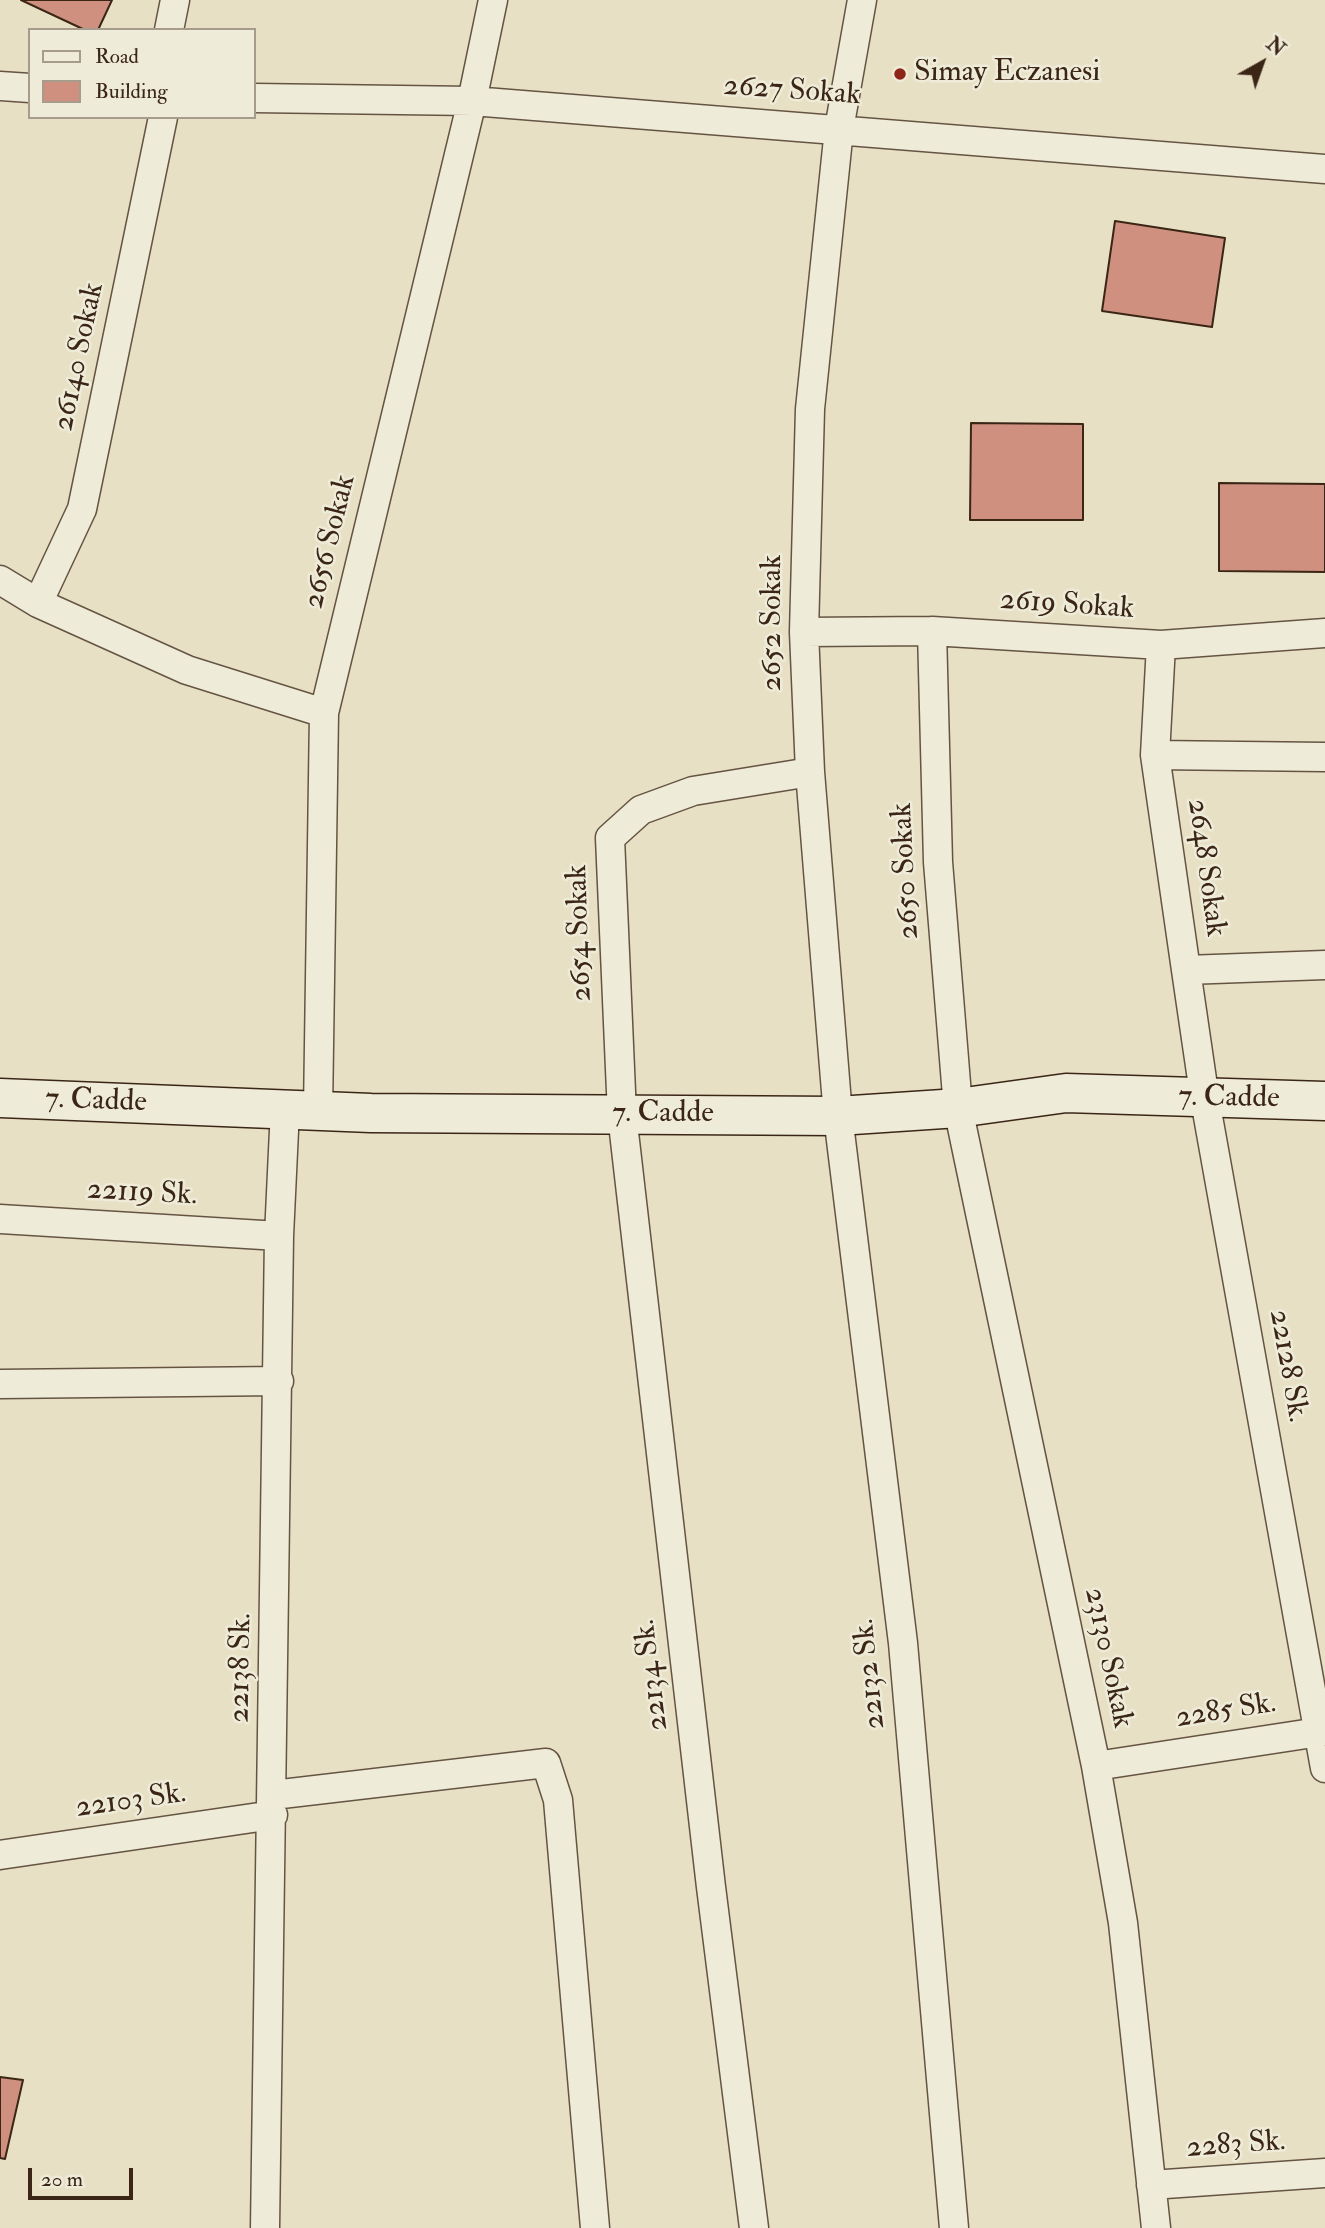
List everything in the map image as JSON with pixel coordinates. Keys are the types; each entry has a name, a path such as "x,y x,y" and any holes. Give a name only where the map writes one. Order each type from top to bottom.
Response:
{"street":[{"path":"169,28 175,0"},
{"name":"2656 Sokak","path":"301,1110 324,713 472,101 493,0"},
{"name":"2652 Sokak","path":"838,1116 810,772 804,632 810,409 839,129 862,0"},
{"path":"0,86 28,88"},
{"name":"2627 Sokak","path":"256,98 472,101 1325,169"},
{"name":"26140 Sokak","path":"38,603 82,509 163,119"},
{"path":"0,580 38,603 187,670 324,713"},
{"name":"2619 Sokak","path":"804,632 932,631 1161,645 1325,633"},
{"name":"2650 Sokak","path":"932,631 938,862 958,1108"},
{"name":"2648 Sokak","path":"1161,645 1155,755 1205,1100"},
{"path":"1155,755 1325,757"},
{"name":"2654 Sokak","path":"622,1115 610,838 641,810 693,791 810,772"},
{"path":"1186,971 1325,965"},
{"name":"7. Cadde","path":"0,1098 301,1110 838,1116 958,1108 1066,1093 1205,1100 1325,1101"},
{"name":"22128 Sk.","path":"1205,1100 1322,1731 1325,1768"},
{"name":"23130 Sokak","path":"958,1108 1096,1766 1123,1923 1156,2228"},
{"name":"22138 Sk.","path":"265,2228 279,1236 301,1110"},
{"name":"22134 Sk.","path":"622,1115 711,1887 754,2228"},
{"name":"22132 Sk.","path":"838,1116 902,1643 954,2228"},
{"name":"22119 Sk.","path":"0,1219 279,1236"},
{"path":"0,1384 279,1381"},
{"name":"2285 Sk.","path":"1096,1766 1322,1731"},
{"name":"22103 Sk.","path":"0,1855 273,1805 546,1763 558,1800 595,2228"},
{"name":"2283 Sk.","path":"1151,2185 1325,2173"}],"building":[{"path":"21,0 112,0 99,28 81,28"},
{"path":"1115,221 1225,238 1212,327 1102,311"},
{"path":"971,423 1083,424 1083,520 970,520"},
{"path":"1219,483 1325,484 1325,572 1219,571"},
{"path":"0,2077 23,2080 5,2159 0,2158"}],"place":[{"name":"Simay Eczanesi","path":"900,74"}]}
